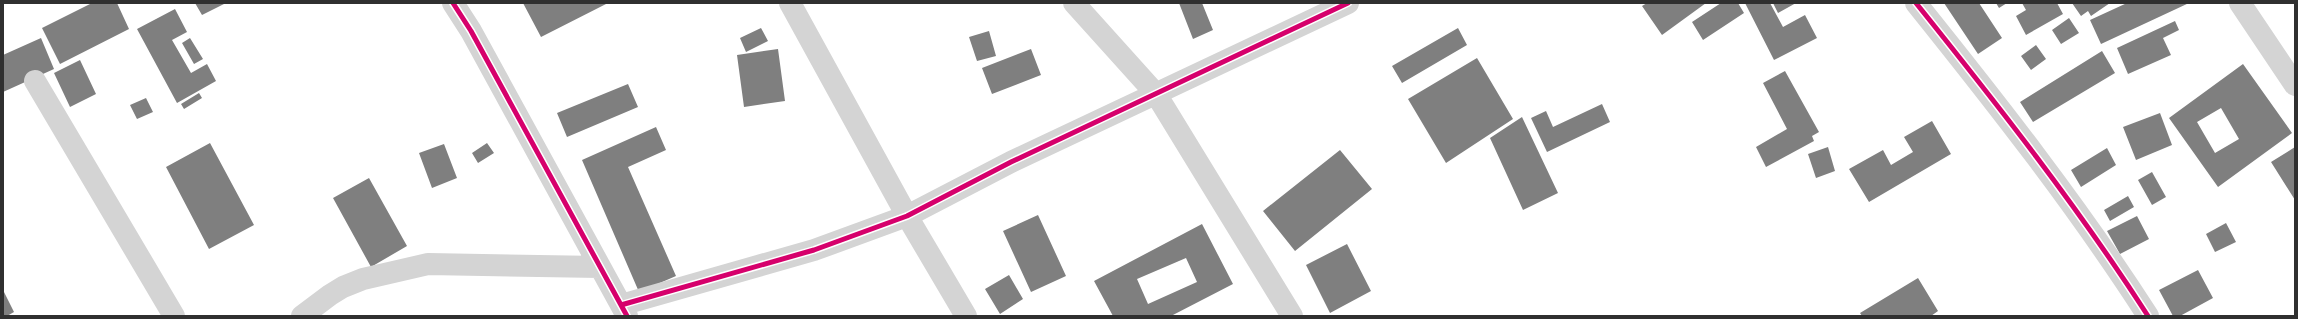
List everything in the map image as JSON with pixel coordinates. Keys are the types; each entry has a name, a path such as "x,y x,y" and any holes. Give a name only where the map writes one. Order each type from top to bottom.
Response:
{"street":[{"path":"452,3 471,31 624,311 814,250 907,216 1011,162 1348,3"},
{"path":"790,3 907,216 966,316"},
{"path":"1074,3 1156,94 1292,316"},
{"path":"1916,3 1970,71 2108,252 2148,316"},
{"path":"2240,3 2295,85"},
{"path":"35,81 174,316"},
{"path":"302,316 343,287 362,280 428,264 600,267"}],"building":[{"path":"92,3 117,3 129,29 60,64 42,28"},
{"path":"195,3 226,3 202,15"},
{"path":"523,3 608,3 541,37"},
{"path":"1179,3 1202,3 1213,30 1193,39"},
{"path":"1647,3 1706,3 1662,35 1642,6"},
{"path":"1721,3 1738,3 1744,13 1703,40 1692,22"},
{"path":"1745,3 1770,3 1783,27 1805,15 1817,38 1774,60"},
{"path":"1773,3 1796,3 1778,13"},
{"path":"1944,3 1979,3 2002,38 1978,54"},
{"path":"1996,3 2007,3 1999,8"},
{"path":"2022,3 2057,3 2063,14 2026,35 2016,16 2026,10"},
{"path":"2072,3 2110,3 2091,16 2088,11 2081,16"},
{"path":"2127,3 2189,3 2101,44 2090,20"},
{"path":"175,9 187,32 172,40 191,73 207,64 216,81 177,103 137,29"},
{"path":"2069,18 2079,33 2061,44 2052,30"},
{"path":"2175,21 2179,30 2163,38 2171,55 2128,74 2117,48"},
{"path":"761,28 768,41 746,52 740,38"},
{"path":"1458,28 1467,45 1402,83 1392,66"},
{"path":"989,31 996,56 977,61 969,37"},
{"path":"41,38 54,69 3,92 3,55"},
{"path":"190,38 203,59 194,64 182,43"},
{"path":"2036,45 2046,59 2031,70 2021,56"},
{"path":"778,49 785,101 744,107 737,55"},
{"path":"1031,49 1041,75 992,94 982,68"},
{"path":"2102,51 2115,73 2033,122 2020,102"},
{"path":"1477,58 1513,119 1446,163 1408,99"},
{"path":"80,60 96,94 70,107 54,73"},
{"path":"2243,64 2292,133 2218,187 2169,118","holes":["2221,108 2239,139 2215,153 2197,122"]},
{"path":"1785,71 1819,132 1812,136 1814,141 1766,167 1756,147 1787,129 1763,83"},
{"path":"628,84 638,107 567,137 557,113"},
{"path":"199,93 202,98 184,109 181,104"},
{"path":"146,98 153,112 137,119 130,105"},
{"path":"1602,104 1610,122 1547,152 1531,118 1546,111 1553,127"},
{"path":"2160,113 2172,145 2136,160 2123,127"},
{"path":"1522,117 1558,193 1523,210 1490,138"},
{"path":"1932,121 1951,154 1869,202 1849,169 1883,150 1891,165 1913,152 1904,137"},
{"path":"656,127 666,150 628,167 676,276 639,292 582,160"},
{"path":"210,143 254,225 209,249 166,167"},
{"path":"487,143 494,153 478,163 472,153"},
{"path":"444,144 457,178 432,188 419,153"},
{"path":"1828,147 1835,171 1816,178 1808,154"},
{"path":"2295,147 2295,200 2271,162"},
{"path":"2107,148 2116,165 2081,187 2071,170"},
{"path":"1340,150 1372,189 1295,251 1263,211"},
{"path":"2152,172 2166,197 2152,205 2138,180"},
{"path":"369,178 407,246 371,267 333,198"},
{"path":"2128,196 2134,207 2110,221 2104,210"},
{"path":"1038,215 1066,276 1031,292 1003,231"},
{"path":"2137,216 2149,239 2120,254 2107,231"},
{"path":"2226,223 2236,242 2215,252 2206,234"},
{"path":"1202,224 1233,284 1171,316 1113,316 1094,281","holes":["1186,258 1197,282 1148,304 1137,279"]},
{"path":"1347,244 1371,291 1330,313 1306,265"},
{"path":"2198,270 2213,298 2180,316 2173,316 2159,290"},
{"path":"1009,275 1023,299 1000,314 985,289"},
{"path":"1918,278 1938,311 1931,316 1862,316 1860,313"},
{"path":"3,290 14,312 7,316 3,316"}],"cycle path":[{"path":"453,3 471,31 627,316"},
{"path":"621,305 814,250 907,216 1011,162 1348,3"},
{"path":"1916,3 2036,156 2094,235 2148,316"}]}
